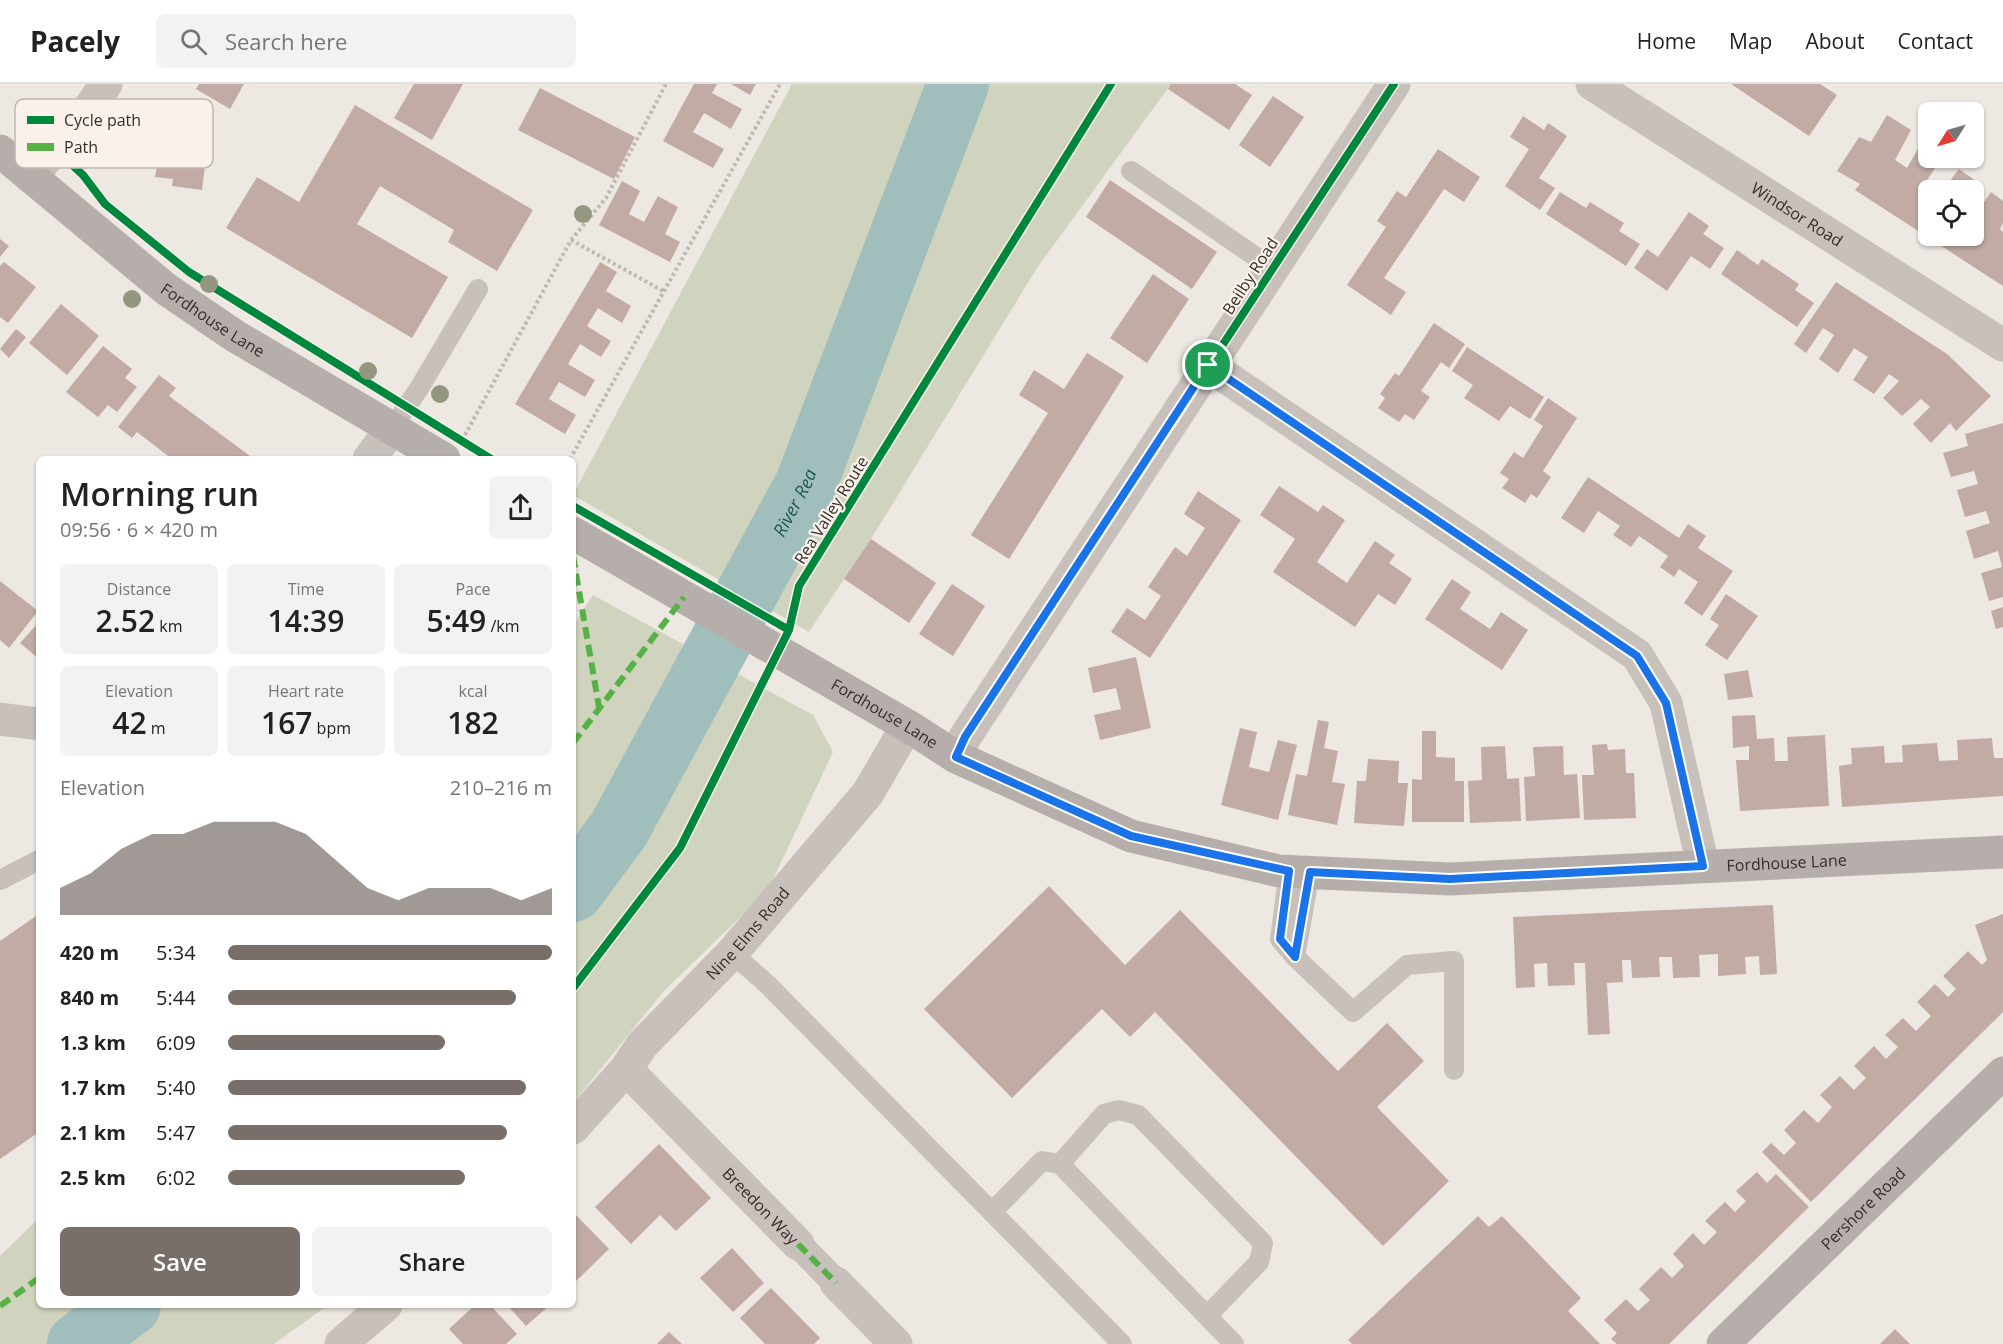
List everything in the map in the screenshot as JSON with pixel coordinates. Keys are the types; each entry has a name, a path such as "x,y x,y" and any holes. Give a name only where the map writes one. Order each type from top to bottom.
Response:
{"main road":[{"name":"Fordhouse Lane","path":"0,151 15,164"},
{"name":"Fordhouse Lane","path":"20,168 166,289 235,336 393,427 457,446"},
{"name":"Fordhouse Lane","path":"576,535 907,726 956,757 1131,836 1299,872 1450,879 2003,852"},
{"name":"Pershore Road","path":"1723,1344 2003,1073"}],"street":[{"path":"96,99 105,84"},
{"name":"Beilby Road","path":"956,757 965,737 1394,84"},
{"name":"Windsor Road","path":"1592,84 2003,345"},
{"path":"31,177 39,168"},
{"path":"1208,365 1637,656 1666,703 1703,866"},
{"path":"371,456 393,427"},
{"path":"0,719 36,724"},
{"name":"Nine Elms Road","path":"576,1125 626,1069 642,1045 732,953 868,793 907,726"},
{"name":"Breedon Way","path":"626,1069 896,1344"},
{"path":"341,1344 383,1308"}],"lane":[{"path":"1131,171 1272,268"},
{"path":"393,427 420,387 478,289"},
{"path":"0,880 36,862"},
{"path":"1299,872 1295,957 1353,1012 1407,965 1454,961 1454,1070"},
{"path":"732,953 768,985 1122,1344"},
{"path":"1060,1164 1104,1114 1119,1110 1138,1115 1263,1243 1259,1262 1207,1316"},
{"path":"992,1212 1042,1161 1060,1164 1234,1344"}],"path":[{"path":"457,446 572,240 606,198 666,84"},
{"path":"572,456 665,291 735,159 780,84"},
{"path":"572,240 665,291"}],"green space":[{"path":"792,84 1171,84 1037,268 871,539 809,632 576,497 576,489"},
{"path":"593,595 813,715 833,752 768,890 663,992 576,1099 576,621"},
{"path":"36,1221 36,1308 324,1308 274,1344 0,1344 0,1256"}],"building":[{"path":"199,84 244,84 230,109 196,89"},
{"path":"414,84 463,84 432,140 394,118"},
{"path":"694,84 717,84 712,93 742,109 731,129 704,113 693,132 724,149 713,168 663,141"},
{"path":"731,84 756,84 750,95"},
{"path":"1171,84 1235,84 1252,95 1229,130 1168,89"},
{"path":"1731,84 1820,84 1837,95 1809,136"},
{"path":"540,88 635,137 614,179 518,130"},
{"path":"1273,96 1304,117 1270,167 1239,145"},
{"path":"355,105 533,210 497,271 448,242 454,230 380,186 357,224 448,277 412,338 226,228 257,177 299,202"},
{"path":"1887,115 1911,130 1895,160 1907,168 1918,149 1918,168 1935,168 1927,180 1918,180 1918,231 1855,190 1860,184 1837,171 1859,137 1871,142"},
{"path":"1523,116 1544,130 1548,123 1567,136 1539,178 1555,188 1540,210 1505,186 1529,149 1510,137"},
{"path":"1438,149 1480,177 1464,202 1444,189 1384,278 1406,292 1391,315 1347,285 1386,227 1377,221 1397,191 1406,197"},
{"path":"156,168 205,168 202,190 172,186 173,179 155,177"},
{"path":"1959,169 1974,180 1951,180"},
{"path":"1110,180 1217,252 1192,289 1086,217"},
{"path":"622,181 640,191 629,214 644,222 658,196 678,207 665,234 680,242 670,262 599,225"},
{"path":"1560,192 1586,208 1590,202 1624,223 1619,231 1640,244 1626,266 1546,214"},
{"path":"1991,192 2003,201 2003,223 2000,229 2003,232 2003,286 1941,246 1984,246 1984,202"},
{"path":"1689,212 1709,226 1703,234 1724,248 1710,269 1691,256 1667,291 1634,268 1647,249 1658,257"},
{"path":"0,239 9,246 0,257"},
{"path":"1737,250 1758,265 1762,259 1799,284 1795,290 1814,303 1797,327 1721,274"},
{"path":"4,262 36,287 8,323 0,317 0,266"},
{"path":"600,262 617,272 606,291 631,306 622,323 598,308 587,326 611,341 601,357 580,344 568,364 595,380 585,397 559,382 549,399 576,415 565,434 515,404"},
{"path":"1153,274 1189,299 1147,363 1110,338"},
{"path":"1836,282 1947,354 1991,396 1956,431 1950,423 1931,443 1913,424 1930,407 1921,399 1902,416 1883,398 1899,381 1889,374 1874,394 1853,380 1868,357 1854,348 1838,373 1819,359 1834,335 1823,328 1806,353 1794,344"},
{"path":"61,304 99,336 67,375 29,343"},
{"path":"1434,323 1465,344 1449,368 1441,362 1421,391 1430,397 1414,420 1405,414 1399,422 1378,408 1385,398 1380,394 1395,373 1399,376"},
{"path":"16,329 26,337 9,358 0,349"},
{"path":"103,346 132,369 125,378 137,387 117,412 108,405 98,417 66,392"},
{"path":"1467,347 1544,397 1530,419 1510,406 1499,421 1464,398 1473,385 1452,371"},
{"path":"1087,353 1124,376 1009,559 971,535 1048,413 1019,395 1034,370 1064,389"},
{"path":"159,375 176,388 169,396 250,456 168,456 137,432 132,438 118,427"},
{"path":"1548,398 1577,418 1543,471 1551,477 1537,498 1531,494 1525,503 1502,488 1509,479 1500,473 1514,452 1523,458 1543,426 1534,420"},
{"path":"2003,423 2003,597 1989,601 1981,573 2002,567 1998,551 1974,559 1966,531 1990,523 1986,511 1965,517 1957,490 1978,484 1974,471 1951,477 1943,453 1968,446 1965,434"},
{"path":"1588,477 1679,538 1688,524 1706,536 1698,548 1733,571 1702,616 1684,603 1698,582 1679,569 1674,577 1660,567 1668,556 1639,536 1631,547 1613,535 1620,526 1598,511 1584,533 1561,518"},
{"path":"1279,486 1318,512 1323,505 1345,520 1317,562 1347,583 1375,541 1395,555 1389,563 1412,579 1395,605 1378,594 1355,627 1273,572 1295,539 1260,515"},
{"path":"1198,491 1241,520 1150,658 1111,632 1127,608 1145,620 1161,596 1148,587 1175,547 1187,556 1205,528 1184,514"},
{"path":"871,539 936,583 909,623 844,579"},
{"path":"1452,579 1471,592 1460,609 1490,629 1501,612 1528,630 1502,670 1425,619"},
{"path":"0,581 36,609 36,614 9,648 0,640"},
{"path":"952,584 985,606 953,656 919,634"},
{"path":"1726,594 1758,616 1727,660 1705,645 1719,625 1710,619"},
{"path":"2003,607 2003,627 1996,629 1991,611"},
{"path":"36,625 36,656 20,643"},
{"path":"1136,657 1151,728 1100,740 1094,715 1121,709 1116,688 1093,693 1088,668"},
{"path":"1748,670 1753,697 1728,700 1724,674"},
{"path":"1755,715 1757,739 1774,738 1775,761 1788,761 1787,737 1825,735 1829,806 1740,811 1736,760 1749,760 1749,746 1733,748 1732,716"},
{"path":"1318,720 1329,722 1324,748 1338,751 1332,782 1345,784 1337,825 1288,815 1296,774 1307,776"},
{"path":"1240,728 1257,732 1249,767 1269,772 1278,740 1297,745 1278,820 1221,805"},
{"path":"1422,731 1436,731 1436,757 1455,758 1455,781 1464,781 1464,822 1412,822 1412,779 1422,780"},
{"path":"1992,738 1994,758 2003,758 2003,796 1842,807 1839,766 1852,764 1851,748 1884,746 1885,763 1903,762 1902,745 1937,743 1939,761 1958,760 1957,740"},
{"path":"1607,744 1608,750 1625,749 1626,773 1634,773 1636,818 1584,820 1582,775 1594,775 1592,745"},
{"path":"1505,746 1507,779 1519,778 1521,821 1470,823 1468,781 1482,780 1481,747"},
{"path":"1563,746 1564,775 1577,774 1580,818 1526,821 1524,777 1535,776 1533,747"},
{"path":"1368,759 1399,761 1398,783 1408,783 1404,826 1354,823 1357,781 1366,781"},
{"path":"1049,886 1125,965 1180,910 1338,1071 1387,1023 1424,1061 1377,1107 1449,1181 1383,1246 1155,1012 1130,1037 1102,1009 1012,1098 924,1009"},
{"path":"1773,905 1777,974 1760,975 1759,956 1745,957 1746,974 1718,976 1718,954 1699,955 1700,977 1673,978 1672,957 1659,957 1660,977 1632,978 1631,960 1622,960 1623,982 1607,983 1610,1034 1588,1035 1585,963 1574,963 1575,985 1548,986 1547,963 1534,964 1535,987 1516,988 1513,917"},
{"path":"2003,914 2003,1012 1811,1202 1762,1152 1771,1143 1784,1155 1796,1143 1784,1130 1804,1110 1818,1123 1832,1107 1820,1095 1840,1076 1854,1090 1866,1078 1854,1066 1874,1046 1886,1059 1898,1047 1885,1035 1903,1018 1916,1031 1931,1016 1917,1002 1935,984 1948,997 1956,989 1943,976 1968,951 1982,965 1987,960 1975,925"},
{"path":"36,916 36,1134 0,1159 0,941"},
{"path":"659,1144 711,1198 676,1231 660,1215 631,1244 595,1207"},
{"path":"1757,1172 1767,1183 1776,1174 1809,1207 1669,1344 1617,1344 1611,1339 1617,1333 1604,1320 1626,1299 1638,1311 1650,1300 1639,1289 1661,1267 1672,1278 1684,1266 1673,1254 1693,1233 1704,1245 1717,1232 1705,1221 1725,1202 1735,1212 1746,1201 1736,1191"},
{"path":"576,1215 609,1249 576,1281"},
{"path":"1478,1216 1489,1227 1502,1216 1581,1298 1568,1311 1600,1344 1352,1344 1348,1340"},
{"path":"732,1248 764,1283 733,1312 700,1278"},
{"path":"771,1288 820,1338 814,1344 765,1344 740,1318"},
{"path":"472,1308 493,1308 517,1334 506,1344 463,1344 449,1329"},
{"path":"510,1308 547,1308 526,1326"},
{"path":"1895,1329 1910,1344 1880,1344"},
{"path":"669,1332 682,1344 657,1344"}],"waterway":[{"name":"River Rea","path":"576,887 619,829 806,484 958,84"},
{"name":"River Rea","path":"78,1344 126,1308"}],"marked path":[{"path":"576,573 599,707"},
{"path":"576,739 684,597"},
{"path":"798,1244 836,1283"},
{"path":"0,1306 36,1280"}],"cycle path":[{"name":"Rea Valley Route","path":"576,984 680,848 789,630 799,586 1111,84"},
{"path":"956,757 965,737 1394,84"},
{"path":"75,168 105,204 189,272 486,456"},
{"path":"576,508 789,630"}],"route":[{"path":"1208,365 1637,656 1666,703 1703,866 1450,879 1310,872 1301,936 1295,957 1280,939 1289,871 1279,871 1131,836 956,757 965,737 1208,365"}]}
